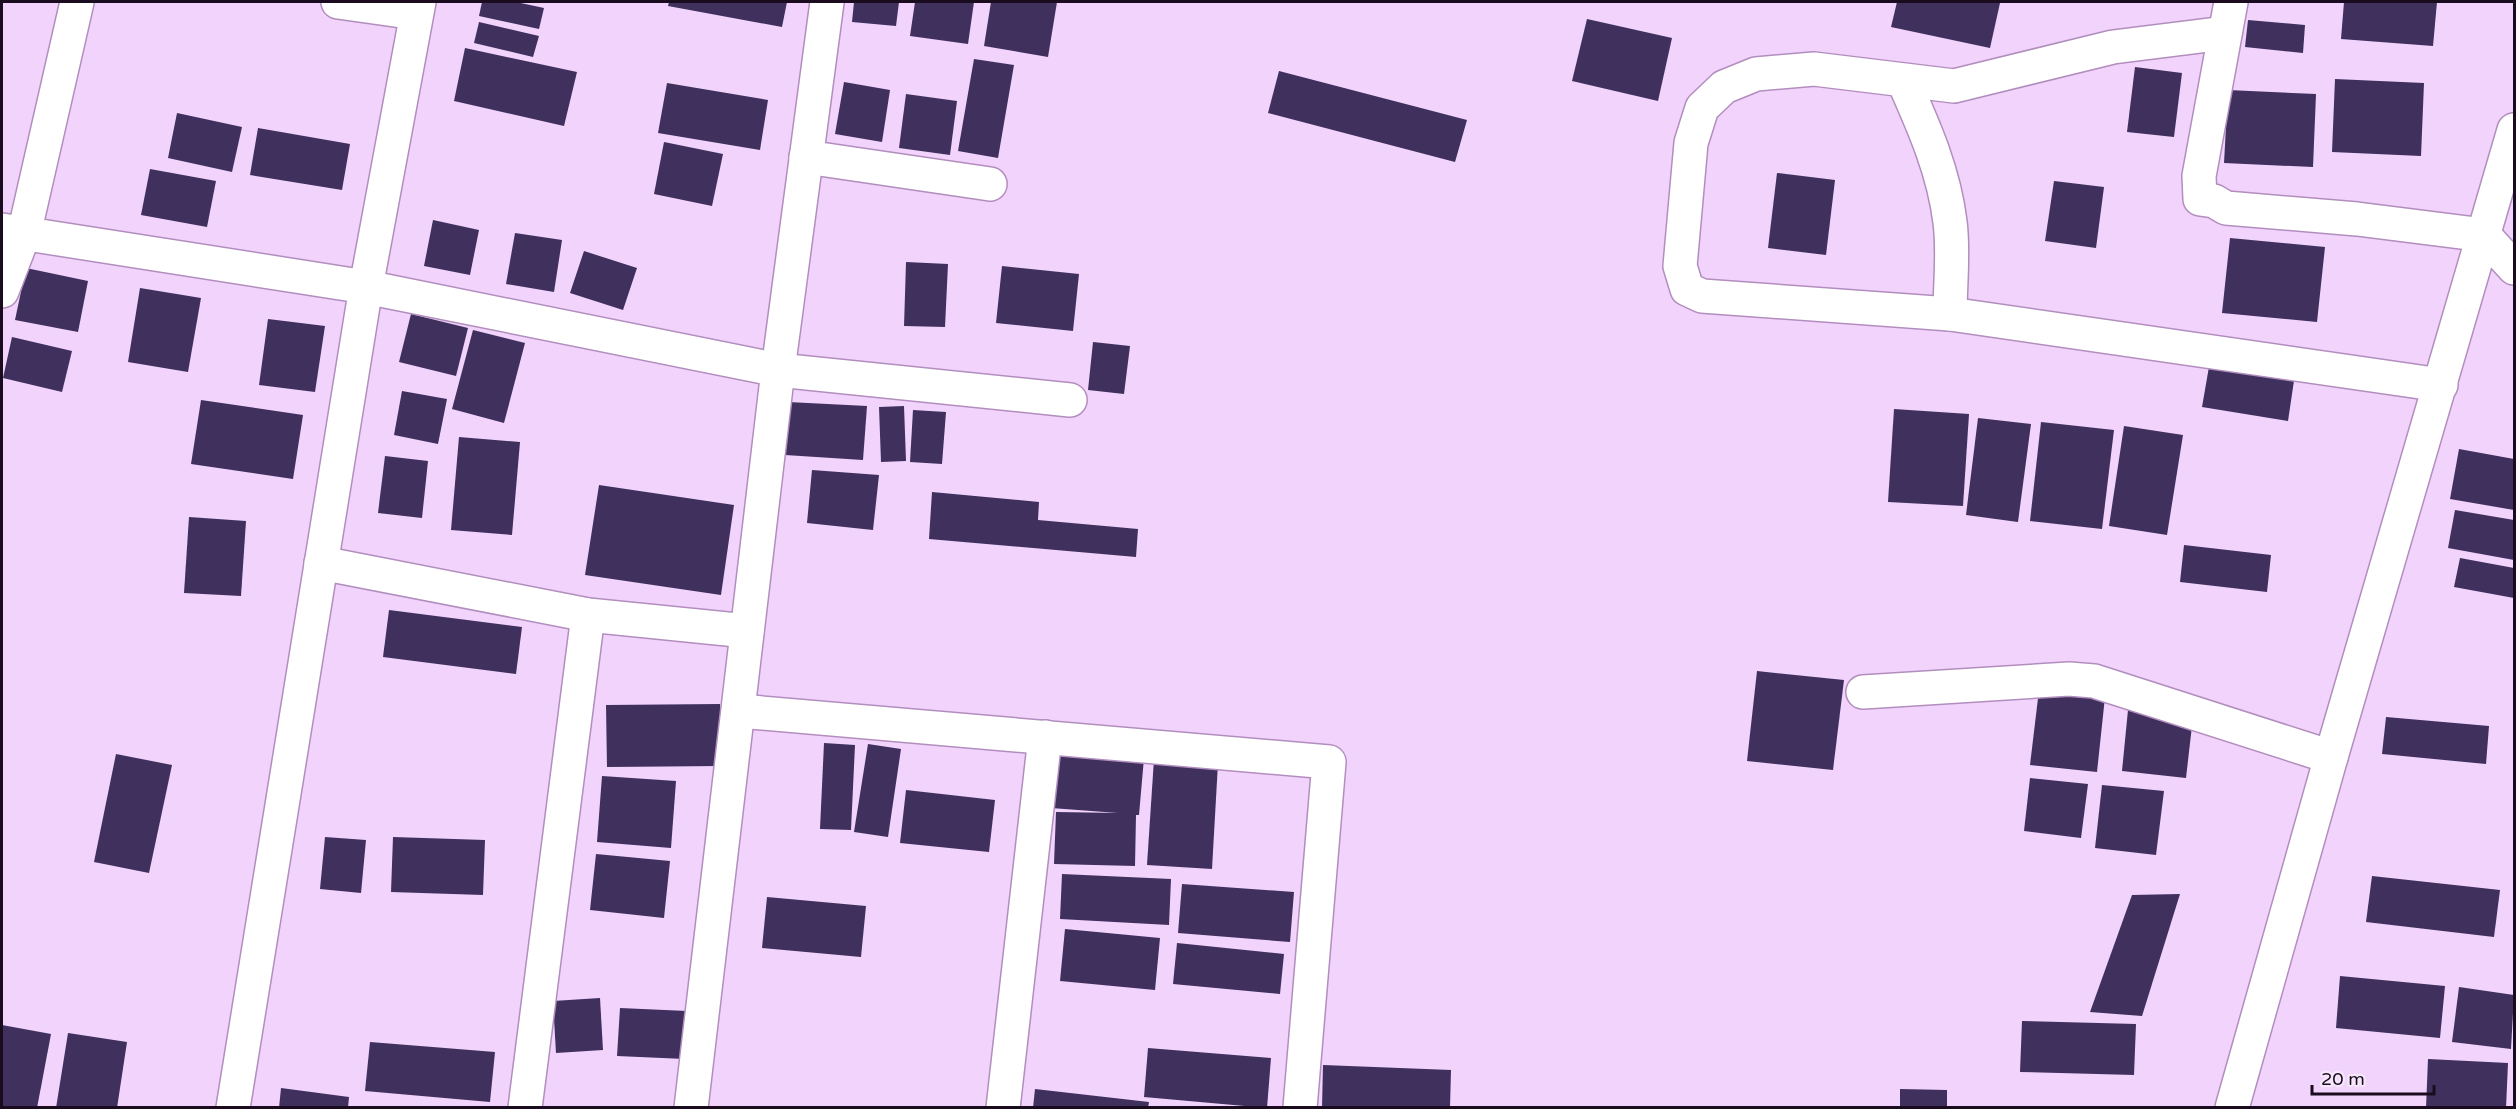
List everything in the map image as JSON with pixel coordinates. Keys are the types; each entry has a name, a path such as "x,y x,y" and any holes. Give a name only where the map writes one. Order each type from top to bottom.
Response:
{"street":[{"path":"2,291 13,232 77,2"},
{"path":"232,1107 366,287 417,7 338,2"},
{"path":"692,1107 778,370 827,2"},
{"path":"2441,385 1950,315 1702,296 1687,289 1680,266 1691,143 1702,108 1724,87 1756,74 1814,69 1904,82 1954,86 2006,75 2228,17 2199,176 2200,199 2214,201 2226,208 2357,219 2484,235 2514,268"},
{"path":"1904,82 1929,139 1943,181 1951,224 1950,315"},
{"path":"2237,1107 2331,757 2514,130"},
{"path":"806,157 990,184"},
{"path":"13,232 366,287 778,370 1070,400"},
{"path":"321,563 588,615 747,631"},
{"path":"525,1107 588,615"},
{"path":"1863,692 2069,679 2094,681 2331,757"},
{"path":"739,711 1329,762 1300,1107"},
{"path":"1003,1107 1045,737"}],"building":[{"path":"482,2 516,2 544,8 539,29 479,16"},
{"path":"669,2 787,2 782,27 668,6"},
{"path":"854,2 899,2 896,26 852,22"},
{"path":"915,2 974,2 968,44 910,36"},
{"path":"991,2 1057,2 1048,57 984,46"},
{"path":"1897,2 2000,3 1990,48 1891,27"},
{"path":"2344,2 2437,2 2433,46 2341,39"},
{"path":"1587,19 1672,38 1658,101 1572,81"},
{"path":"2248,20 2305,25 2303,53 2245,47"},
{"path":"479,22 539,36 533,57 474,43"},
{"path":"465,48 577,72 564,126 454,101"},
{"path":"974,59 1014,65 998,158 958,151"},
{"path":"2135,67 2182,73 2174,137 2127,132"},
{"path":"1279,71 1467,120 1455,162 1268,113"},
{"path":"2335,79 2424,83 2421,156 2332,152"},
{"path":"844,82 890,90 882,142 835,134"},
{"path":"667,83 768,100 760,150 658,133"},
{"path":"2228,90 2316,94 2313,167 2224,163"},
{"path":"906,94 957,101 950,155 899,148"},
{"path":"177,113 242,127 232,172 168,158"},
{"path":"258,128 350,144 342,190 250,175"},
{"path":"664,142 723,154 712,206 654,194"},
{"path":"150,169 216,181 207,227 141,215"},
{"path":"1777,173 1835,180 1826,255 1768,248"},
{"path":"2054,181 2104,187 2096,248 2045,241"},
{"path":"433,220 479,230 470,275 424,266"},
{"path":"515,233 562,240 554,292 506,284"},
{"path":"2230,238 2325,247 2317,322 2222,313"},
{"path":"584,251 637,268 623,310 570,293"},
{"path":"906,262 948,264 945,327 904,326"},
{"path":"1002,266 1079,274 1073,331 996,323"},
{"path":"26,268 88,281 78,332 15,320"},
{"path":"140,288 201,298 188,372 128,362"},
{"path":"411,314 468,328 456,376 399,362"},
{"path":"268,319 325,326 315,392 259,385"},
{"path":"473,330 525,343 504,423 452,409"},
{"path":"12,337 72,351 62,392 3,378"},
{"path":"1093,342 1130,346 1124,394 1088,390"},
{"path":"2210,361 2295,374 2288,421 2202,407"},
{"path":"402,391 447,399 438,444 394,435"},
{"path":"201,400 303,415 293,479 191,464"},
{"path":"788,402 867,406 863,460 785,455"},
{"path":"904,406 906,461 881,462 879,407"},
{"path":"1894,409 1969,414 1963,506 1888,502"},
{"path":"913,410 946,412 942,464 910,462"},
{"path":"1978,418 2031,424 2018,522 1966,515"},
{"path":"2041,422 2114,430 2102,529 2030,521"},
{"path":"2124,426 2183,435 2167,535 2109,526"},
{"path":"459,437 520,442 512,535 451,530"},
{"path":"2459,449 2514,459 2514,510 2450,499"},
{"path":"385,456 428,461 422,518 378,513"},
{"path":"812,470 879,475 873,530 807,523"},
{"path":"599,485 734,505 721,595 585,575"},
{"path":"932,492 1039,502 1038,520 1138,529 1136,557 929,539"},
{"path":"2455,510 2514,520 2514,560 2448,548"},
{"path":"189,517 246,521 241,596 184,593"},
{"path":"2184,545 2271,555 2267,592 2180,582"},
{"path":"2460,558 2514,568 2514,598 2454,587"},
{"path":"389,610 522,627 516,674 383,657"},
{"path":"1757,671 1844,680 1833,770 1747,761"},
{"path":"2039,690 2105,697 2097,772 2030,765"},
{"path":"720,704 721,766 607,767 606,705"},
{"path":"2128,710 2193,717 2186,778 2122,771"},
{"path":"2386,717 2489,726 2486,764 2382,754"},
{"path":"824,743 855,745 851,830 820,829"},
{"path":"868,744 901,749 888,837 854,832"},
{"path":"1056,750 1144,758 1139,815 1136,815 1135,866 1054,864 1056,812 1118,813 1051,808"},
{"path":"116,754 172,765 149,873 94,862"},
{"path":"1154,759 1218,763 1212,869 1147,865"},
{"path":"602,776 676,781 671,848 597,842"},
{"path":"2030,778 2088,784 2081,838 2024,831"},
{"path":"2102,785 2164,791 2156,855 2095,848"},
{"path":"906,790 995,800 989,852 900,843"},
{"path":"325,837 366,840 361,893 320,889"},
{"path":"393,837 485,840 483,895 391,892"},
{"path":"596,854 670,861 664,918 590,910"},
{"path":"1062,874 1171,879 1169,925 1060,919"},
{"path":"2372,876 2500,890 2494,937 2366,922"},
{"path":"1182,884 1294,892 1290,942 1178,933"},
{"path":"2180,894 2142,1016 2090,1012 2132,895"},
{"path":"767,897 866,906 861,957 762,948"},
{"path":"1065,929 1160,938 1155,990 1060,981"},
{"path":"1177,943 1284,954 1280,994 1173,984"},
{"path":"2340,976 2445,986 2440,1038 2336,1028"},
{"path":"2459,987 2514,995 2511,1049 2452,1042"},
{"path":"600,998 603,1050 556,1053 553,1001"},
{"path":"620,1008 687,1011 685,1059 617,1056"},
{"path":"2022,1021 2136,1024 2134,1075 2020,1072"},
{"path":"2,1025 51,1034 37,1108 2,1108"},
{"path":"68,1033 127,1042 117,1108 56,1108"},
{"path":"370,1042 495,1052 490,1102 365,1091"},
{"path":"1148,1048 1271,1058 1267,1108 1144,1097"},
{"path":"2428,1059 2508,1063 2506,1108 2426,1108"},
{"path":"1323,1065 1451,1070 1450,1108 1322,1108"},
{"path":"281,1088 349,1097 348,1108 279,1108"},
{"path":"1035,1089 1149,1102 1148,1108 1033,1108"},
{"path":"1900,1089 1947,1090 1947,1108 1900,1108"}]}
